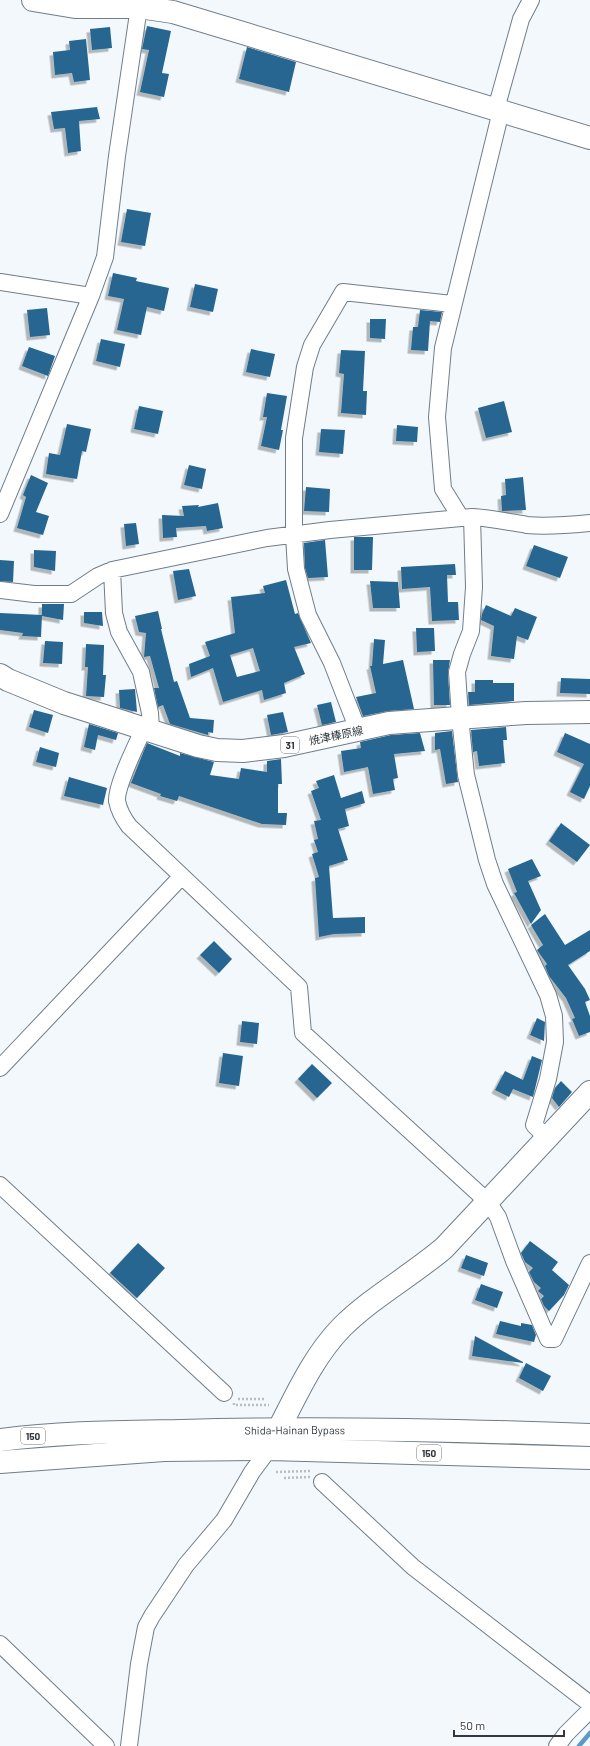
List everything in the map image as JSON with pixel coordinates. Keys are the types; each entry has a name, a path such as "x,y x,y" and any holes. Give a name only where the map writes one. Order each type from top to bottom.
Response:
{"main road":[{"path":"33,0 75,7 140,4 173,12 590,138"},
{"name":"焼津榛原線","path":"0,675 8,680 64,703 198,746 217,750 243,751 284,746 388,723 526,713 590,712"},
{"path":"269,1449 308,1374 325,1346 341,1328 367,1305 424,1265 444,1248 590,1092"},
{"name":"Shida-Hainan Bypass","path":"0,1440 66,1434 280,1428 463,1430 590,1435"},
{"name":"Shida-Hainan Bypass","path":"0,1462 164,1450 269,1449 590,1458"}],"street":[{"path":"531,0 521,19 452,304 443,348 437,417 443,489 466,518 473,602 471,631 457,672 466,775 487,860 495,884 548,995 554,1016 555,1042 548,1079 534,1125 547,1138"},
{"path":"0,514 106,257 117,156 140,4"},
{"path":"0,282 91,296"},
{"path":"358,730 332,663 308,614 296,569 294,535 294,438 305,367 312,345 343,292 452,304"},
{"path":"0,590 34,594 71,594 98,576 112,570 267,538 466,518 489,518 528,525 550,526 590,523"},
{"path":"112,570 114,614 119,632 141,672 150,713 148,729 122,778 117,800 121,814 129,826 181,877 299,987 303,1033 488,1202 498,1217 517,1268 548,1339 554,1339 590,1262"},
{"path":"0,1068 181,877"},
{"path":"0,1186 224,1394"},
{"path":"129,1746 139,1664 146,1627 186,1565 224,1520 252,1472 269,1449"},
{"path":"318,1477 414,1567 590,1704"},
{"path":"0,1644 106,1746"},
{"path":"557,1746 566,1734 590,1710"}],"path":[{"path":"264,1399 234,1400 234,1405 269,1405"},
{"path":"276,1472 318,1477"},
{"path":"284,1478 318,1477"}],"building":[{"path":"147,26 171,31 162,73 169,74 164,97 140,92 149,50 142,49"},
{"path":"110,27 112,48 92,50 90,29"},
{"path":"86,39 90,80 74,82 72,73 55,75 53,52 70,50 69,41"},
{"path":"247,47 296,62 289,92 239,79"},
{"path":"97,107 100,119 79,121 81,151 68,153 65,128 54,129 51,112"},
{"path":"127,209 151,213 145,246 121,242"},
{"path":"113,273 137,278 136,281 169,288 164,311 147,307 141,335 117,330 124,299 108,296"},
{"path":"195,284 218,289 213,312 190,307"},
{"path":"47,308 50,335 30,337 27,310"},
{"path":"420,310 442,312 440,322 430,321 428,351 411,350 413,327 418,327"},
{"path":"370,319 386,319 385,339 370,338"},
{"path":"101,339 125,344 120,367 96,361"},
{"path":"29,347 55,356 48,376 22,366"},
{"path":"251,349 275,354 270,377 246,372"},
{"path":"341,350 365,351 363,391 367,391 366,415 341,413 344,374 339,373"},
{"path":"267,393 287,396 279,450 261,446 267,417 263,417"},
{"path":"504,401 512,432 486,438 478,408"},
{"path":"139,406 163,411 158,434 134,429"},
{"path":"67,424 91,429 86,452 82,451 77,479 46,474 49,453 60,455"},
{"path":"397,425 418,427 417,442 396,441"},
{"path":"321,429 345,430 343,454 319,452"},
{"path":"189,465 206,469 202,489 184,485"},
{"path":"31,475 48,483 36,512 49,516 43,535 17,528 26,497 23,495"},
{"path":"523,477 526,510 502,511 501,496 506,495 505,479"},
{"path":"306,487 330,489 329,512 304,511"},
{"path":"218,503 223,528 207,531 206,526 176,528 177,537 163,538 162,515 184,516 182,506 199,505 198,507"},
{"path":"136,523 139,544 126,546 124,524"},
{"path":"354,537 373,537 372,570 354,570"},
{"path":"325,540 328,577 308,578 305,568 304,543"},
{"path":"534,545 568,557 560,578 526,566"},
{"path":"34,550 56,551 55,571 34,567"},
{"path":"0,560 14,561 13,582 0,581"},
{"path":"455,564 456,575 447,575 448,602 458,602 459,620 432,621 430,587 402,589 401,567"},
{"path":"189,569 196,596 178,600 173,571"},
{"path":"286,580 295,614 298,613 311,643 294,647 305,674 284,683 286,693 264,700 262,690 223,702 213,668 191,677 189,664 210,656 205,642 235,633 231,597 265,593 263,586","holes":["253,648 260,671 237,677 230,655"]},
{"path":"370,581 398,582 400,608 373,608"},
{"path":"42,604 64,604 63,620 42,616"},
{"path":"486,605 511,616 515,608 537,617 528,640 517,636 514,659 491,656 494,626 481,620"},
{"path":"158,611 174,682 177,681 190,718 214,720 213,733 208,732 208,735 170,724 163,705 158,707 154,688 159,688 150,656 144,657 146,633 139,632 135,616"},
{"path":"84,612 102,612 103,626 84,623"},
{"path":"0,613 42,615 41,637 22,636 23,633 0,630"},
{"path":"416,628 434,628 435,651 417,652"},
{"path":"374,639 385,640 383,664 403,660 414,709 388,711 363,716 356,697 376,693 370,666 372,666"},
{"path":"45,641 63,642 62,664 43,663"},
{"path":"86,644 104,645 103,675 106,675 104,697 86,696 88,667 85,667"},
{"path":"433,660 450,660 448,673 450,705 434,705"},
{"path":"561,678 590,679 590,694 560,693"},
{"path":"475,680 493,680 493,683 514,683 514,701 469,705 468,692 475,692"},
{"path":"135,689 137,712 120,708 119,690"},
{"path":"331,702 336,722 322,725 317,705"},
{"path":"34,710 53,715 48,733 29,727"},
{"path":"283,712 288,732 271,735 267,715"},
{"path":"89,724 118,733 116,740 98,735 95,750 84,747"},
{"path":"506,727 507,740 503,740 505,763 479,766 477,751 473,752 471,730"},
{"path":"452,731 458,782 446,784 440,749 435,750 435,733"},
{"path":"420,733 425,751 394,754 398,778 393,779 395,790 373,794 368,767 344,772 341,751 361,748 360,742 391,735"},
{"path":"565,733 590,744 590,786 584,799 570,792 584,764 557,752"},
{"path":"147,743 180,756 180,753 214,762 210,775 239,779 241,768 267,772 267,761 281,759 282,784 278,784 278,813 287,813 286,825 262,824 179,796 177,801 160,796 161,794 131,783"},
{"path":"40,747 59,753 56,767 36,762"},
{"path":"334,775 341,798 362,791 365,803 345,809 349,826 338,829 348,860 329,866 333,918 365,917 365,933 334,934 319,937 315,878 319,877 312,854 318,852 314,840 318,839 314,821 321,820 311,791 319,788 316,781"},
{"path":"69,777 107,788 103,805 64,796"},
{"path":"561,823 590,845 577,862 549,841"},
{"path":"532,859 541,876 528,881 541,910 531,924 514,893 517,892 508,869"},
{"path":"545,914 565,945 590,930 590,951 568,965 585,989 590,1000 585,1002 590,1016 590,1032 579,1036 572,1019 575,1018 566,998 549,976 545,966 547,964 537,950 543,945 531,925"},
{"path":"214,941 232,959 219,973 200,955"},
{"path":"537,1018 545,1022 544,1041 530,1035"},
{"path":"242,1021 259,1023 257,1044 240,1042"},
{"path":"223,1053 243,1056 239,1086 219,1083"},
{"path":"532,1056 542,1060 533,1097 513,1089 509,1097 495,1090 505,1071 523,1080"},
{"path":"312,1064 332,1083 317,1098 298,1079"},
{"path":"561,1081 572,1092 559,1107 552,1098 555,1088"},
{"path":"530,1241 558,1262 552,1270 569,1285 564,1295 549,1311 544,1306 541,1299 544,1296 538,1291 541,1288 534,1282 529,1272 533,1268 525,1262 521,1253"},
{"path":"138,1243 165,1268 137,1298 110,1273"},
{"path":"466,1255 488,1263 484,1276 461,1268"},
{"path":"481,1284 503,1292 497,1308 475,1300"},
{"path":"500,1321 521,1326 521,1323 532,1325 536,1335 534,1342 496,1334"},
{"path":"475,1336 523,1362 523,1363 472,1356"},
{"path":"526,1363 551,1376 543,1391 519,1378"}],"waterway":[{"path":"579,1746 590,1733"}]}
